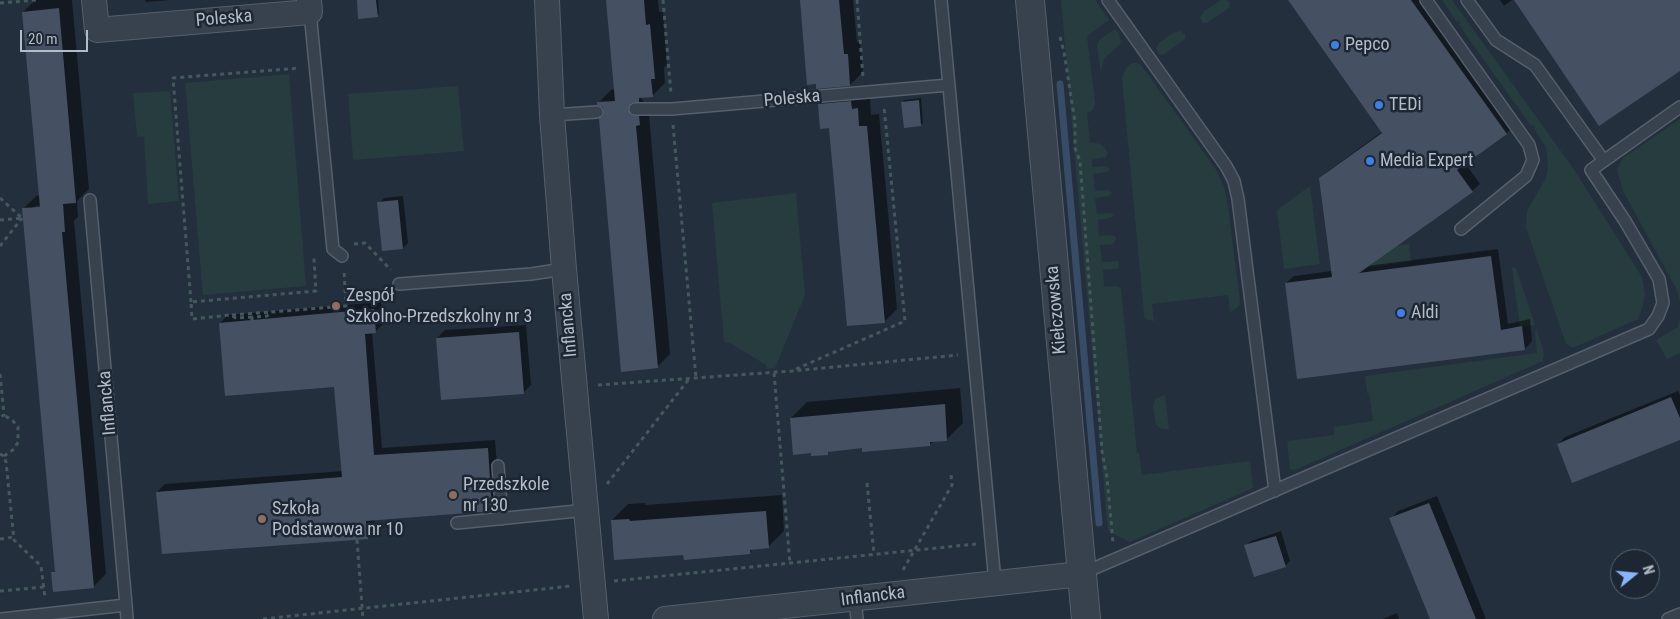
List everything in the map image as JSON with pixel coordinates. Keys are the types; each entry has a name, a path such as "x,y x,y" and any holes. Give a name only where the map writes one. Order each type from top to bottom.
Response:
{"street":[{"name":"Poleska","path":"94,0 97,30 309,6"},
{"path":"546,0 552,115 564,269"},
{"name":"Kiełczowska","path":"1030,0 1086,619"},
{"name":"Inflancka","path":"564,269 596,619"},
{"name":"Inflancka","path":"665,619 856,609 897,594 1081,574"}],"lane":[{"path":"941,0 995,582"},
{"path":"1108,0 1226,166 1234,181 1238,199 1275,491"},
{"path":"1426,0 1529,145 1533,160 1526,176 1461,229"},
{"path":"1467,0 1496,40 1535,65 1604,161"},
{"path":"309,6 336,250"},
{"name":"Poleska","path":"636,109 672,109 949,85"},
{"path":"1081,574 1649,329 1658,316 1663,303 1659,280 1625,221 1591,170 1680,107"},
{"path":"552,115 597,112"},
{"name":"Inflancka","path":"90,200 127,619"},
{"path":"399,284 531,274 564,269"},
{"path":"498,466 502,519"},
{"path":"457,523 587,510"},
{"path":"2,619 126,605"},
{"path":"1668,619 1680,614"}],"path":[{"path":"0,3 36,0"},
{"path":"663,0 696,378"},
{"path":"857,0 864,93"},
{"path":"1059,34 1064,52 1075,122 1075,148 1080,161 1102,451 1108,486 1114,560"},
{"path":"315,66 173,78 192,319 346,306 344,272"},
{"path":"792,371 905,321 883,91"},
{"path":"0,198 22,218"},
{"path":"0,220 22,218"},
{"path":"0,246 22,218"},
{"path":"191,302 316,291 314,260 336,250 365,243 398,276 399,284"},
{"path":"230,315 236,318 252,318 267,316 271,312"},
{"path":"575,387 774,373 973,353"},
{"path":"774,373 790,564"},
{"path":"0,374 4,415"},
{"path":"587,510 690,378"},
{"path":"0,418 4,415"},
{"path":"4,415 18,427 18,442 14,449 2,455 6,462 14,540 41,566 46,614"},
{"path":"897,594 896,582 952,485 951,475"},
{"path":"867,483 874,554"},
{"path":"0,539 14,537"},
{"path":"357,540 363,619"},
{"path":"263,619 991,542"},
{"path":"0,591 44,587"}],"green space":[{"path":"1061,0 1095,0 1109,20 1087,36 1095,103 1093,110 1087,113 1090,142 1100,144 1108,153 1106,157 1092,159 1092,167 1106,166 1110,169 1107,172 1093,174 1095,191 1108,190 1112,193 1109,196 1095,198 1097,214 1110,213 1114,215 1110,218 1098,220 1099,236 1112,235 1116,239 1113,244 1100,245 1102,262 1118,261 1119,265 1115,269 1103,270 1104,287 1117,286 1121,288 1137,453 1139,453 1142,475 1250,461 1253,488 1130,542 1108,531"},
{"path":"1221,0 1226,0 1230,3 1229,8 1207,23 1203,23 1200,17 1204,11"},
{"path":"1442,0 1452,0 1573,168 1642,277 1645,294 1638,319 1573,348 1566,344 1526,228 1527,211 1546,178 1548,168 1546,147 1534,129 1535,127 1531,126 1459,25 1459,21 1457,22"},
{"path":"1115,29 1119,34 1121,42 1104,59 1101,75 1097,45 1099,40"},
{"path":"1180,31 1185,34 1185,39 1163,55 1158,54 1156,48 1160,42 1173,33"},
{"path":"1132,63 1141,65 1215,168 1224,187 1240,300 1239,306 1230,312 1228,295 1152,304 1154,321 1145,318 1122,79 1125,69"},
{"path":"289,74 306,286 203,295 185,83"},
{"path":"458,86 464,151 353,160 348,94"},
{"path":"170,91 179,201 148,204 144,136 137,137 133,93"},
{"path":"1680,119 1680,301 1677,290 1623,191 1617,170 1623,158"},
{"path":"1310,186 1320,264 1284,269 1277,210"},
{"path":"796,193 805,295 775,368 767,369 766,365 730,343 724,342 712,203"},
{"path":"1409,244 1411,262 1332,272 1329,255"},
{"path":"1512,267 1516,268 1535,325 1520,327"},
{"path":"1680,318 1680,353 1667,359 1656,340 1678,327"},
{"path":"1537,330 1544,354 1543,361 1295,470 1290,469 1287,441 1334,435 1334,427 1373,421 1365,376 1537,353 1535,331"},
{"path":"1165,395 1169,429 1159,428 1156,425 1153,406 1155,399"}],"building":[{"path":"357,0 376,0 378,17 358,19"},
{"path":"606,0 644,0 646,25 650,24 655,79 651,79 653,97 639,98 639,102 631,103 628,109 631,115 639,116 640,125 636,126 658,368 621,372 599,119 603,116 604,111 603,107 597,105 597,102 615,101"},
{"path":"800,0 839,0 844,54 848,54 850,86 816,89 816,84 807,85"},
{"path":"1288,0 1411,0 1507,134 1457,170 1473,192 1359,273 1491,256 1501,330 1522,326 1525,350 1297,379 1285,283 1332,277 1319,178 1382,133"},
{"path":"1514,0 1680,0 1680,71 1599,126"},
{"path":"59,8 76,203 63,204 65,232 62,232 94,588 53,592 51,572 55,572 22,208 40,207 22,12"},
{"path":"919,100 921,126 904,128 901,102"},
{"path":"851,101 852,109 858,108 859,126 867,126 885,323 847,326 829,128 820,129 818,104"},
{"path":"398,200 403,249 382,251 377,202"},
{"path":"374,309 376,333 365,334 374,455 488,448 492,511 366,521 368,539 162,554 156,492 342,477 334,387 225,396 219,323"},
{"path":"519,332 524,394 441,400 436,338"},
{"path":"1671,397 1680,418 1680,440 1572,483 1557,444"},
{"path":"945,404 947,441 930,442 930,446 862,452 862,448 828,452 828,455 811,456 811,453 793,455 790,418"},
{"path":"1429,503 1476,619 1430,619 1389,518"},
{"path":"766,511 769,548 750,550 750,554 684,560 683,555 614,560 611,520 629,519 630,521"},
{"path":"1276,536 1286,567 1254,577 1244,545"}],"waterway":[{"path":"1060,84 1099,523"}],"place":[{"name":"Pepco","path":"1335,45"},
{"name":"TEDi","path":"1379,105"},
{"name":"Media Expert","path":"1370,161"},
{"name":"Zespół Szkolno-Przedszkolny nr 3","path":"336,306"},
{"name":"Aldi","path":"1401,313"},
{"name":"Przedszkole nr 130","path":"453,495"},
{"name":"Szkoła Podstawowa nr 10","path":"262,519"}]}
